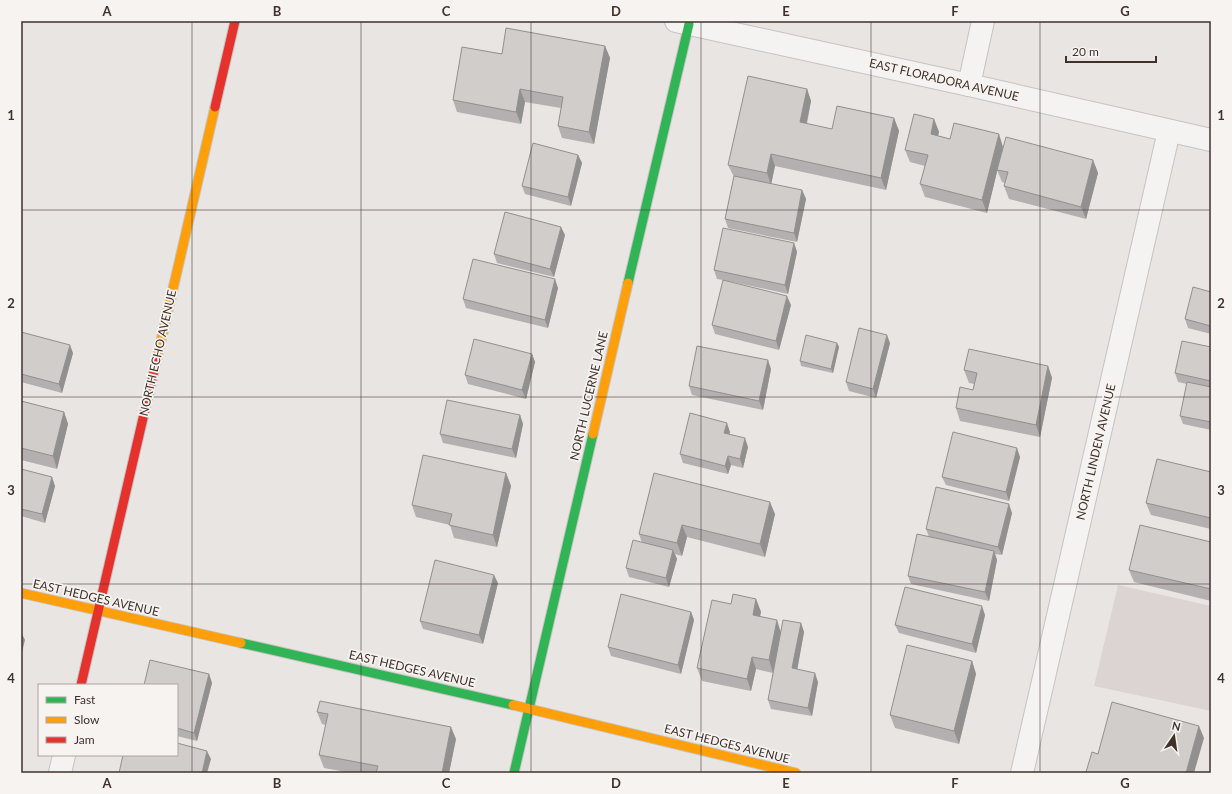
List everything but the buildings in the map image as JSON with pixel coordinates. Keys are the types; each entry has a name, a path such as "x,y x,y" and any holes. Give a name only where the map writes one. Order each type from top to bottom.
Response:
{"street":[{"name":"NORTH ECHO AVENUE","path":"81,684 235,21"},
{"path":"969,85 983,21"},
{"name":"EAST FLORADORA AVENUE","path":"683,22 1211,140"},
{"name":"NORTH LUCERNE LANE","path":"514,773 683,22"},
{"name":"NORTH LINDEN AVENUE","path":"1022,773 1170,131"},
{"name":"EAST HEDGES AVENUE","path":"21,593 528,708 796,773"},
{"path":"60,773 64,756"}],"shaded area":[{"path":"1118,585 1211,606 1211,711 1094,686"}],"traffic: fast":[{"path":"628,283 689,24"},
{"path":"514,773 593,434"},
{"path":"241,643 513,705"}],"traffic: slow":[{"path":"157,358 215,107"},
{"path":"593,434 628,283"},
{"path":"21,593 241,643"},
{"path":"513,705 796,773"}],"traffic: jam":[{"path":"215,107 235,21"},
{"path":"81,684 157,358"}]}
